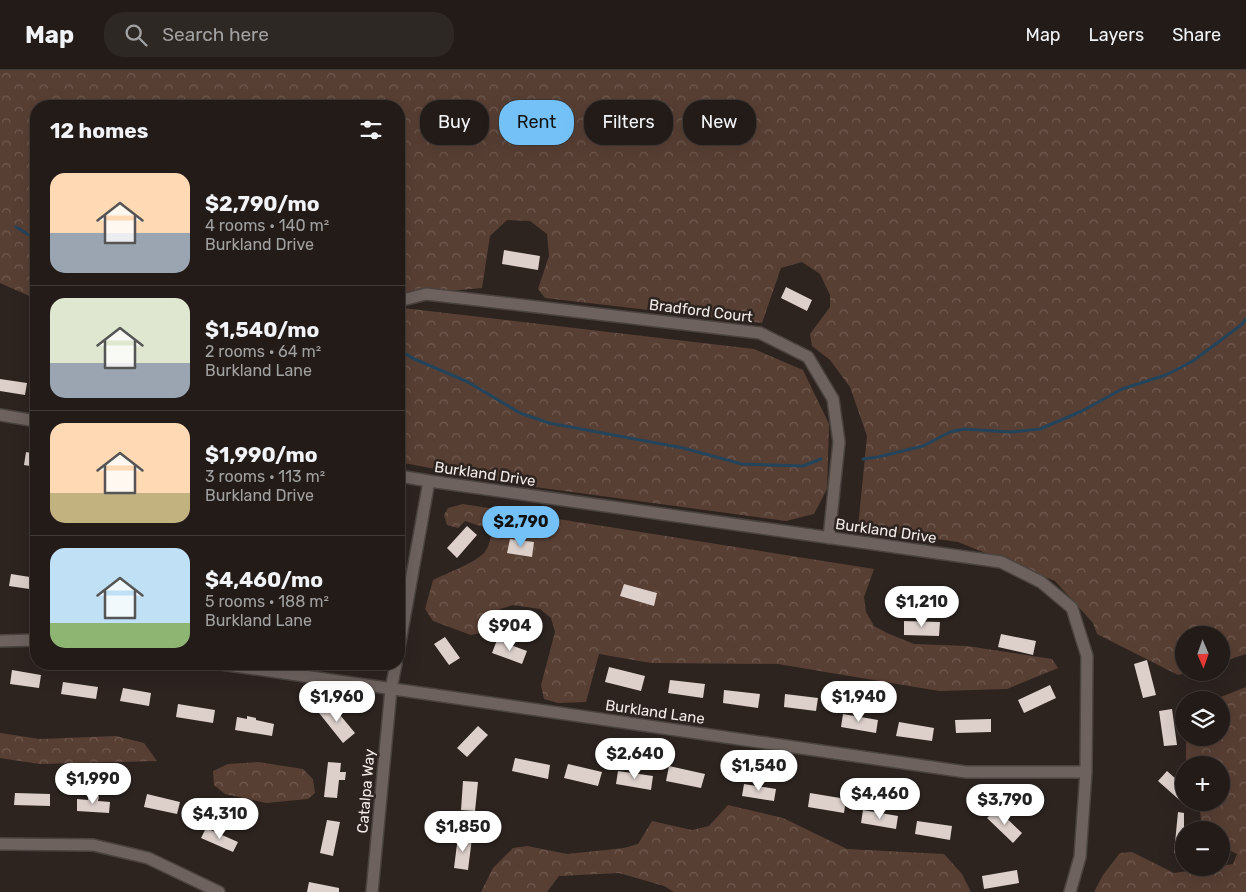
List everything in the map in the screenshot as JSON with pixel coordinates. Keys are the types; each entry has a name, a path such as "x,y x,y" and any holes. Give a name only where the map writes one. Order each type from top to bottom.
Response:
{"street":[{"name":"Bradford Court","path":"405,299 426,294 760,333 808,357 833,398 839,442 829,538"},
{"path":"0,415 30,420"},
{"name":"Burkland Drive","path":"405,477 1001,562 1041,582 1072,608 1087,656 1086,772 1080,857 1070,892"},
{"path":"405,615 429,481"},
{"path":"0,641 30,640"},
{"name":"Burkland Lane","path":"263,670 966,772 1086,772"},
{"name":"Catalpa Way","path":"372,892 391,689 395,670"},
{"path":"0,844 93,845 148,858 219,892"}],"green space":[{"path":"0,70 1246,70 1246,654 1230,659 1230,626 1175,626 1175,673 1097,634 1093,623 1055,581 958,542 858,528 867,436 850,387 830,360 812,346 810,334 830,307 830,295 820,274 802,262 781,268 762,323 545,298 538,289 549,256 547,234 530,221 507,220 490,236 482,288 405,295 405,100 30,100 30,296 0,283"},
{"path":"405,308 754,349 803,370 829,424 827,489 814,514 786,521 513,484 405,463"},
{"path":"463,504 874,569 864,597 866,612 874,626 887,633 914,644 967,646 1052,659 1058,668 1007,689 939,691 778,664 651,663 599,654 586,702 558,703 544,699 541,685 555,632 551,618 540,609 513,605 500,609 489,619 484,632 471,635 433,621 425,609 433,580 473,561 484,553 488,545 492,530 465,521 458,528 447,525 444,515 448,508"},
{"path":"1246,687 1246,892 1094,892 1103,875 1120,853 1132,852 1175,873 1175,876 1230,876 1230,864 1233,864 1237,854 1230,850 1230,821 1202,821 1200,811 1230,811 1230,756 1186,756 1186,746 1230,746 1230,693"},
{"path":"0,733 40,739 116,736 144,743 157,761 40,764 0,758"},
{"path":"258,762 303,769 313,779 315,793 308,799 266,803 225,794 214,785 213,771 228,764"},
{"path":"728,805 783,818 847,849 944,854 962,874 971,892 674,892 664,886 619,873 559,876 547,892 481,892 493,868 513,848 527,846 567,854 624,848 638,844 652,821 692,830 709,826"}],"building":[{"path":"504,250 540,256 538,270 502,264"},
{"path":"786,287 812,300 807,311 781,298"},
{"path":"0,379 27,383 25,395 0,391"},
{"path":"26,452 30,453 30,466 24,465"},
{"path":"467,526 477,535 457,558 447,548"},
{"path":"510,539 534,542 532,557 507,553"},
{"path":"11,574 30,577 30,589 9,586"},
{"path":"624,584 657,593 654,606 620,596"},
{"path":"904,621 940,622 939,636 904,635"},
{"path":"1001,634 1036,641 1033,655 998,647"},
{"path":"445,637 460,658 449,665 434,644"},
{"path":"497,640 527,651 522,664 492,653"},
{"path":"1147,660 1156,695 1143,698 1134,664"},
{"path":"609,667 645,676 641,691 605,682"},
{"path":"12,670 41,675 39,688 10,684"},
{"path":"670,680 705,684 703,698 668,693"},
{"path":"63,682 98,687 96,699 61,694"},
{"path":"1050,685 1056,698 1024,713 1018,700"},
{"path":"123,688 151,693 149,706 120,701"},
{"path":"724,690 760,694 758,708 723,703"},
{"path":"785,694 818,698 816,711 784,707"},
{"path":"178,704 215,710 213,723 176,717"},
{"path":"331,704 355,733 343,743 319,713"},
{"path":"1172,709 1175,745 1164,746 1159,711"},
{"path":"843,714 878,720 876,733 841,727"},
{"path":"247,716 274,724 272,736 235,730 237,717 247,719"},
{"path":"991,719 991,732 956,733 955,720"},
{"path":"899,722 934,728 932,741 896,736"},
{"path":"478,726 488,735 467,757 457,748"},
{"path":"515,758 550,765 548,779 512,771"},
{"path":"328,762 341,763 340,772 346,772 345,780 339,780 337,798 324,797"},
{"path":"568,764 602,772 598,786 564,778"},
{"path":"669,766 705,774 701,788 666,781"},
{"path":"618,771 653,776 651,790 616,784"},
{"path":"1167,771 1175,778 1175,796 1158,781"},
{"path":"463,781 478,782 475,811 461,810"},
{"path":"744,784 776,789 774,801 742,796"},
{"path":"15,793 50,794 50,806 14,805"},
{"path":"810,793 846,799 844,813 808,807"},
{"path":"147,794 180,802 177,814 144,807"},
{"path":"88,795 99,796 98,801 110,802 109,813 77,811 77,799 88,800"},
{"path":"997,809 1022,833 1013,843 987,818"},
{"path":"863,810 898,816 896,829 861,823"},
{"path":"1178,812 1184,813 1184,821 1177,821"},
{"path":"327,820 340,822 333,856 320,853"},
{"path":"917,821 952,826 950,840 915,834"},
{"path":"206,828 238,842 233,852 201,838"},
{"path":"458,836 472,838 468,870 454,868"},
{"path":"1017,870 1019,883 984,889 982,876"},
{"path":"309,882 339,888 339,892 307,892"}],"waterway":[{"path":"16,227 30,235"},
{"path":"863,459 923,446 950,432 964,429 1010,432 1040,429 1082,411 1122,389 1166,375 1193,361 1241,325 1246,319"},
{"path":"405,353 468,382 520,413 549,423 683,448 742,464 803,466 821,459"}]}
